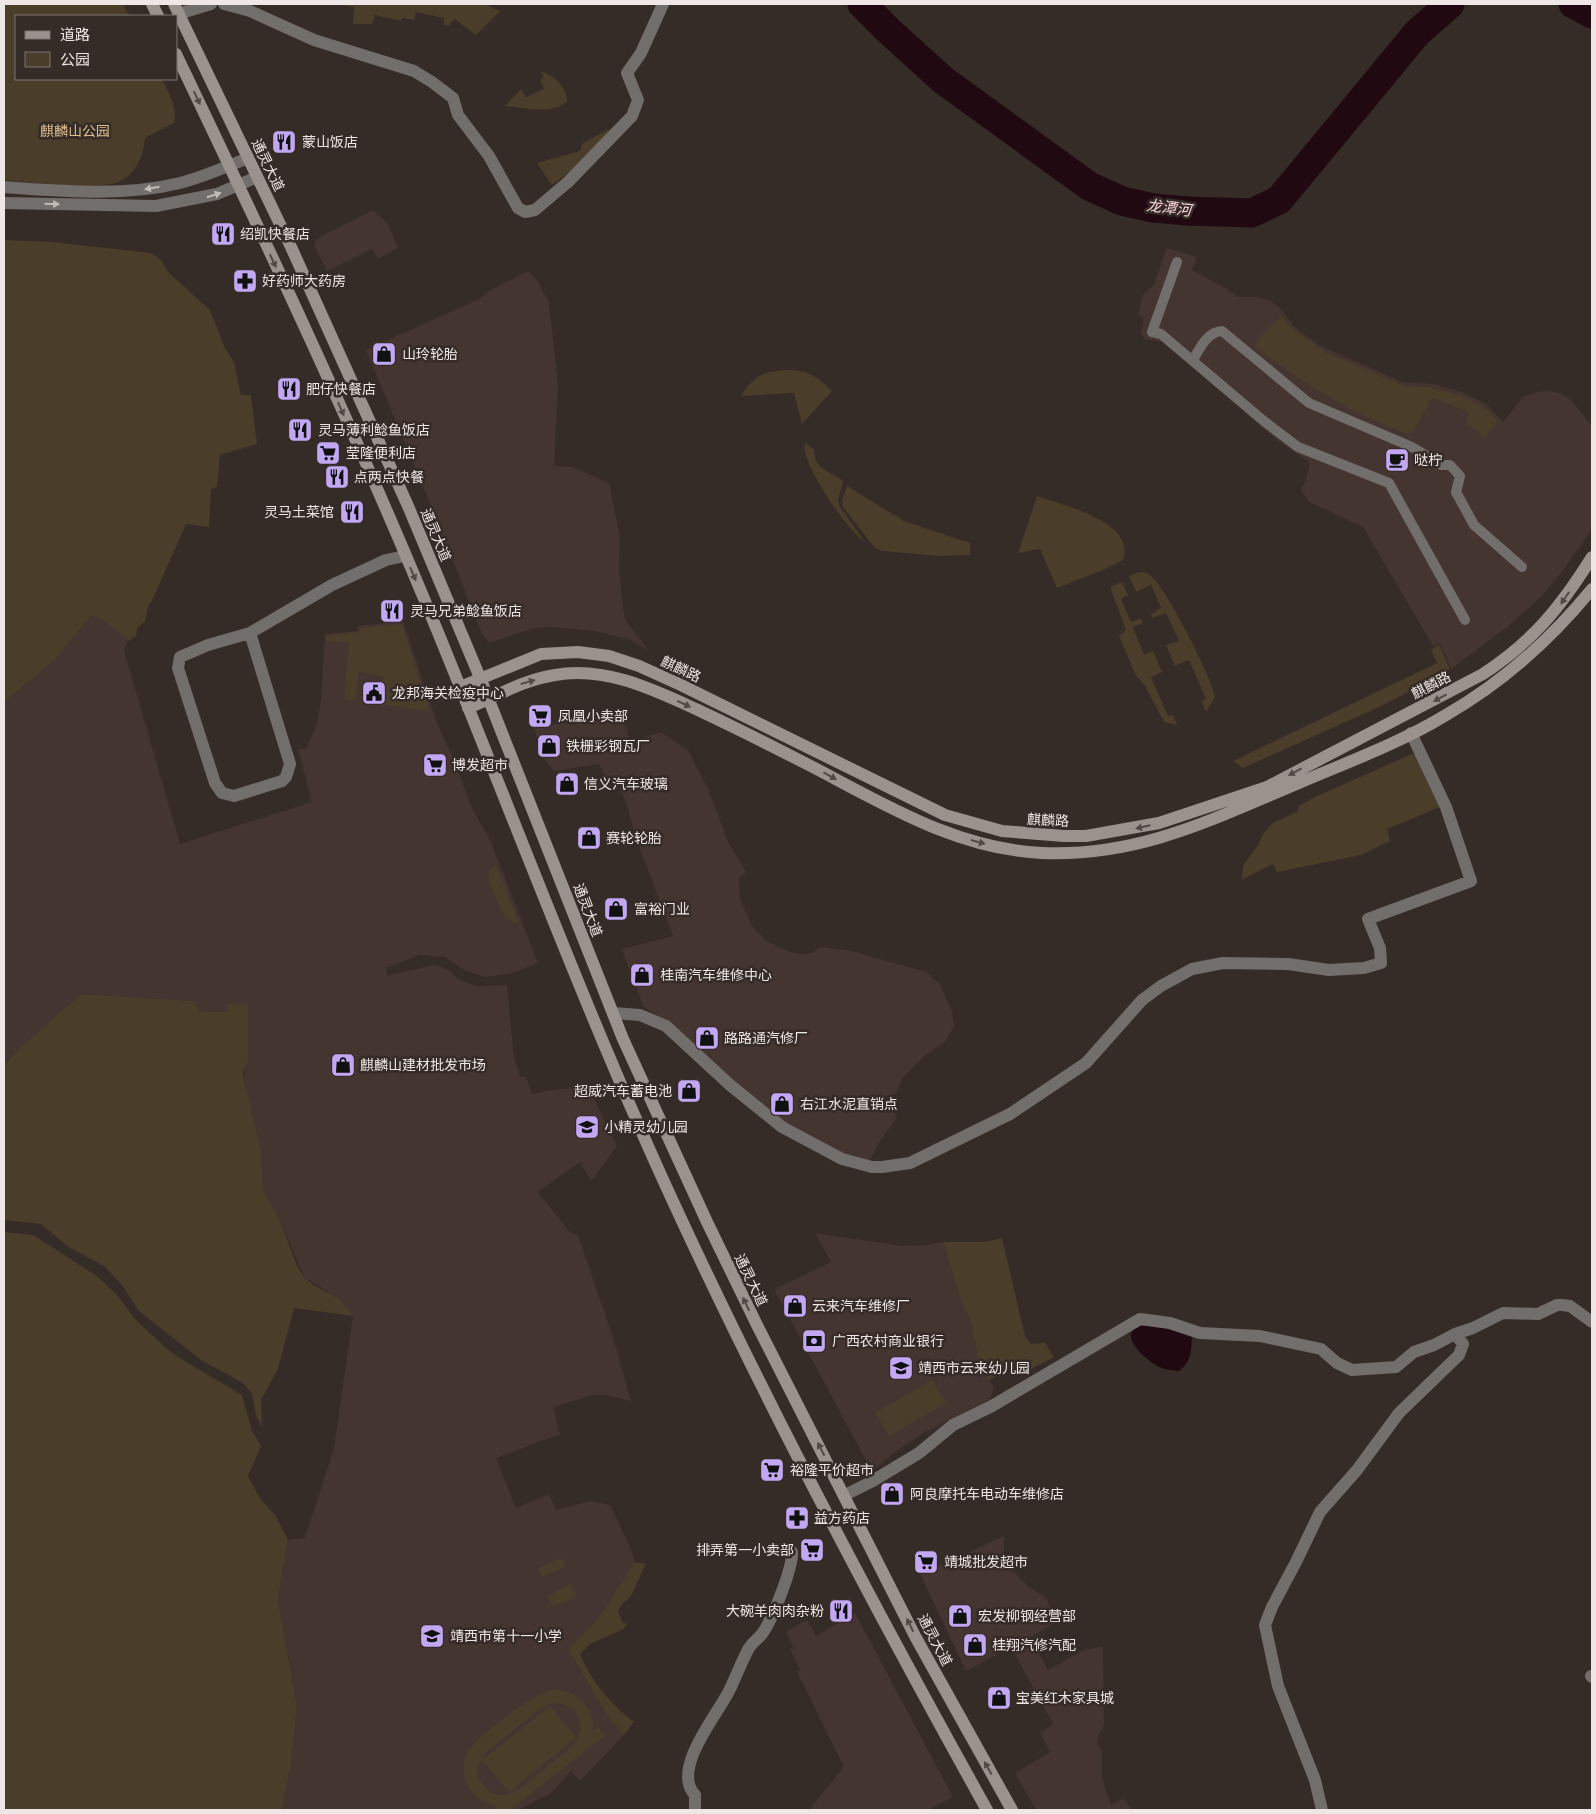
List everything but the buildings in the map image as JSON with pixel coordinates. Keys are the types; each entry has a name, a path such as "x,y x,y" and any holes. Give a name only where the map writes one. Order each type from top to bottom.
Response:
{"main road":[{"name":"通灵大道","path":"176,9 257,177 408,506 481,680 487,700 641,1080 756,1325 845,1495 916,1638 1012,1810"},
{"path":"178,58 326,375 405,556 624,1090 682,1223 751,1364 898,1649 987,1810"},
{"name":"麒麟路","path":"460,688 540,654 578,652 609,656 639,666 674,682 945,815 971,824 1020,833 1086,836 1159,823 1267,787 1482,674 1510,656 1556,611 1592,557"},
{"path":"468,708 524,682 556,674 595,674 649,687 796,759 911,819 940,830 994,846 1044,853 1095,851 1180,833 1244,808 1411,733 1463,705 1522,661 1566,620 1592,589"}],"street":[{"path":"176,9 210,4"},
{"path":"224,4 250,12 314,40 414,71 432,82 453,98 458,115 489,156 518,208 525,212 535,210 568,182 632,116 638,100 627,74 641,53 663,4"},
{"path":"4,187 106,191 136,190 179,183 248,158"},
{"path":"4,203 156,206 202,198 257,177"},
{"path":"1177,262 1152,332 1161,334 1258,417 1298,447 1389,483 1465,620"},
{"path":"1193,360 1208,336 1215,331 1222,330 1309,402 1412,447 1427,456"},
{"path":"1441,465 1450,466 1460,476 1456,492 1474,525 1522,568"},
{"path":"250,633 290,764 286,777 282,781 234,796 222,793 215,783 178,668 178,661 185,653 192,650 250,633 332,584 386,560 405,556"},
{"path":"613,1013 640,1015 666,1026 766,1116 826,1152 872,1167 910,1163 1010,1114 1086,1063 1142,1000 1161,986 1192,969 1223,962 1288,964 1329,970 1381,964 1380,948 1368,919 1471,882 1446,807 1411,733"},
{"path":"845,1495 871,1482 919,1453 953,1425 992,1406 1140,1319 1170,1323 1200,1333 1260,1336 1321,1349 1337,1363 1352,1370 1396,1367 1414,1352 1473,1328 1503,1313 1538,1314 1557,1305 1570,1306 1592,1322"},
{"path":"1322,1810 1315,1780 1278,1686 1265,1625 1272,1607 1320,1512 1357,1470 1399,1413 1459,1355 1463,1344 1455,1334"},
{"path":"695,1810 695,1795 688,1784 697,1743 729,1693 750,1647 767,1625 789,1570 792,1552"}],"shaded area":[{"path":"373,210 388,224 398,248 378,259 372,249 327,271 314,245 315,242 321,236"},
{"path":"1167,248 1197,257 1192,270 1227,289 1237,297 1257,297 1269,300 1280,308 1294,326 1319,345 1402,382 1433,384 1462,392 1486,404 1503,422 1523,397 1536,392 1550,391 1560,393 1571,400 1592,426 1592,529 1565,568 1541,597 1507,627 1451,669 1440,643 1433,646 1363,527 1309,502 1301,490 1306,480 1310,463 1277,440 1162,342 1145,339 1141,334 1144,319 1138,315 1143,295 1154,285"},
{"path":"528,271 537,280 549,303 558,385 554,466 572,467 609,483 620,537 619,570 626,621 648,650 628,639 595,631 551,627 535,628 489,643 482,634 366,350 479,299 492,289"},
{"path":"91,616 99,618 113,627 128,641 124,650 180,844 312,802 298,749 306,749 317,723 321,700 325,634 358,631 358,626 403,621 436,721 473,810 490,840 538,963 513,973 485,977 464,970 445,957 419,955 386,968 387,976 433,965 448,969 460,980 476,986 507,985 514,1058 520,1077 526,1076 532,1094 551,1090 588,1087 617,1146 591,1181 580,1162 538,1192 569,1231 578,1236 612,1334 631,1401 606,1395 593,1395 553,1407 560,1434 496,1458 516,1508 549,1494 556,1510 590,1501 610,1505 631,1549 635,1562 628,1575 597,1620 568,1649 609,1719 624,1735 580,1781 571,1771 551,1793 518,1810 282,1810 291,1764 297,1707 278,1599 288,1540 305,1538 334,1448 353,1316 340,1299 304,1277 280,1220 263,1190 261,1151 247,1096 243,1068 228,1012 197,1011 195,1001 81,994 23,1045 4,1065 4,702 55,660"},
{"path":"616,711 624,721 630,741 661,732 688,750 709,791 728,842 746,872 739,879 740,899 752,926 768,942 793,953 806,954 814,952 820,947 848,950 926,972 940,984 952,1011 954,1027 944,1043 928,1053 902,1078 896,1094 882,1097 897,1117 868,1163 851,1158 792,1128 732,1081 686,1036 643,1006 622,949 673,936 635,836 626,802 616,780 607,782 599,764 554,771 545,760 534,729"},
{"name":"靖西市云来幼儿园","path":"815,1233 902,1246 928,1245 943,1242 962,1303 970,1319 978,1357 994,1388 989,1400 925,1432 895,1452 876,1468 870,1468 774,1289 831,1262"},
{"path":"1141,1325 1165,1328 1192,1337 1190,1355 1179,1371 1169,1370 1153,1364 1135,1347 1131,1334 1134,1329"},
{"path":"1004,1536 1004,1556 1011,1569 1028,1586 1046,1598 1057,1622 1030,1637 1048,1670 1086,1649 1103,1647 1104,1724 1103,1729 1099,1733 1097,1743 1102,1753 1102,1778 1111,1805 1124,1798 1131,1810 1036,1810 1015,1773 1050,1752 1040,1733 1053,1724 1011,1647 966,1671 920,1574"},
{"path":"855,1613 953,1797 928,1810 809,1810 842,1769 843,1765 797,1672 800,1670 790,1649 793,1647 786,1631 807,1620 816,1636"}],"green space":[{"name":"麒麟山公园","path":"4,4 123,4 129,15 15,15 15,80 162,80 174,105 174,123 145,138 138,164 129,175 118,182 108,185 79,186 4,180"},
{"path":"336,4 485,4 500,11 476,35 455,19 448,26 444,24 444,18 416,12 414,20 402,18 401,21 375,15 372,24 353,24 354,7"},
{"path":"541,72 550,75 559,82 567,96 567,101 561,106 546,109 505,106 521,89 526,97 544,89 540,80 544,77"},
{"path":"610,128 607,134 568,173 552,185 537,163 580,151 582,144"},
{"path":"4,240 52,242 151,253 160,259 169,273 210,310 225,348 234,362 241,395 251,395 257,444 220,455 217,487 211,489 209,527 186,524 152,601 148,606 145,622 137,628 136,636 128,641 107,623 91,616 55,660 4,702"},
{"path":"1281,317 1296,332 1327,353 1404,386 1429,387 1469,399 1486,409 1498,421 1484,439 1475,429 1465,424 1469,416 1467,411 1432,398 1413,432 1408,434 1367,417 1309,385 1255,346 1258,339"},
{"path":"787,370 800,371 812,375 822,381 832,391 802,424 794,393 741,396 745,389 760,376 766,373"},
{"path":"805,443 814,449 816,461 819,465 843,481 838,500 840,507 865,542 857,536 826,496 809,465 805,452"},
{"path":"847,486 904,521 970,543 970,555 939,556 882,551 875,548 843,507 842,500"},
{"path":"1037,496 1079,510 1109,525 1119,535 1124,547 1123,560 1057,588 1040,549 1018,553"},
{"path":"1139,572 1149,574 1166,596 1206,671 1215,697 1206,712 1201,701 1206,699 1189,660 1175,666 1166,645 1179,641 1166,613 1152,618 1151,614 1161,608 1151,585 1136,592 1129,576"},
{"path":"1122,582 1128,595 1121,599 1131,622 1141,618 1143,623 1133,627 1144,655 1153,651 1162,672 1151,677 1168,716 1173,715 1177,725 1164,722 1144,684 1136,676 1119,636 1126,630 1110,587"},
{"path":"402,624 429,709 428,711 380,704 384,676 359,672 355,701 344,699 349,643 326,641 327,636 360,632 360,628"},
{"path":"1439,644 1450,669 1438,677 1377,708 1243,768 1233,761 1437,663 1431,650"},
{"path":"1414,753 1440,807 1387,829 1390,841 1361,855 1277,872 1273,864 1241,880 1244,864 1259,844 1262,835 1273,823 1297,812 1299,806 1315,797"},
{"path":"496,866 519,924 506,919 488,880 489,871"},
{"path":"81,994 195,1001 198,1011 227,1012 228,1004 248,1005 248,1062 243,1068 243,1075 261,1151 263,1190 280,1220 297,1266 304,1277 312,1284 340,1299 353,1316 294,1308 278,1369 261,1400 262,1427 256,1415 252,1394 243,1383 201,1360 138,1310 122,1285 104,1266 67,1246 41,1224 4,1220 4,1065 23,1045"},
{"path":"4,1232 33,1235 97,1276 116,1294 136,1320 165,1347 178,1357 242,1395 252,1431 261,1446 248,1476 260,1498 275,1515 288,1540 278,1599 297,1707 291,1764 282,1810 4,1810"},
{"path":"1002,1238 1025,1336 1030,1343 1038,1344 1045,1342 1054,1357 1031,1369 1027,1362 989,1380 978,1357 970,1319 962,1303 943,1242 986,1242"},
{"path":"932,1380 946,1403 889,1436 875,1413"},
{"path":"561,1558 565,1567 542,1577 538,1568"},
{"path":"635,1562 646,1564 631,1596 622,1604 618,1611 623,1623 627,1624 624,1629 590,1644 580,1654 602,1691 634,1722 624,1735 609,1719 568,1649 597,1620"},
{"path":"571,1584 577,1596 553,1607 548,1596"},
{"path":"550,1690 559,1690 581,1700 590,1714 593,1731 598,1727 605,1736 510,1810 492,1810 496,1806 484,1802 471,1792 465,1779 464,1764 466,1755 473,1744 494,1726 542,1693","holes":["553,1703 561,1704 573,1710 580,1721 579,1735 575,1742 544,1770 511,1793 499,1795 489,1791 481,1782 477,1771 484,1754 543,1707"]},
{"path":"550,1706 576,1738 509,1792 482,1760"}],"waterway":[{"name":"龙潭河","path":"862,4 943,80 1089,186 1122,201 1153,208 1252,213 1279,200 1417,33 1450,4"},
{"name":"龙潭河","path":"1573,4 1592,14"}],"place":[{"name":"蒙山饭店","path":"284,142"},
{"name":"绍凯快餐店","path":"223,234"},
{"name":"好药师大药房","path":"245,281"},
{"name":"山玲轮胎","path":"384,354"},
{"name":"肥仔快餐店","path":"289,389"},
{"name":"灵马薄利鲶鱼饭店","path":"300,430"},
{"name":"莹隆便利店","path":"328,453"},
{"name":"哒柠","path":"1397,460"},
{"name":"点两点快餐","path":"337,477"},
{"name":"灵马土菜馆","path":"352,512"},
{"name":"灵马兄弟鲶鱼饭店","path":"392,611"},
{"name":"龙邦海关检疫中心","path":"374,693"},
{"name":"凤凰小卖部","path":"540,716"},
{"name":"铁栅彩钢瓦厂","path":"549,746"},
{"name":"博发超市","path":"435,765"},
{"name":"信义汽车玻璃","path":"567,784"},
{"name":"赛轮轮胎","path":"589,838"},
{"name":"富裕门业","path":"616,909"},
{"name":"桂南汽车维修中心","path":"642,975"},
{"name":"路路通汽修厂","path":"707,1038"},
{"name":"麒麟山建材批发市场","path":"343,1065"},
{"name":"超威汽车蓄电池","path":"689,1091"},
{"name":"右江水泥直销点","path":"782,1104"},
{"name":"小精灵幼儿园","path":"587,1127"},
{"name":"云来汽车维修厂","path":"795,1306"},
{"name":"广西农村商业银行","path":"814,1341"},
{"name":"靖西市云来幼儿园","path":"901,1368"},
{"name":"裕隆平价超市","path":"772,1470"},
{"name":"阿良摩托车电动车维修店","path":"892,1494"},
{"name":"益方药店","path":"797,1518"},
{"name":"排弄第一小卖部","path":"812,1550"},
{"name":"靖城批发超市","path":"926,1562"},
{"name":"大碗羊肉肉杂粉","path":"841,1611"},
{"name":"宏发柳钢经营部","path":"960,1616"},
{"name":"靖西市第十一小学","path":"432,1636"},
{"name":"桂翔汽修汽配","path":"975,1645"},
{"name":"宝美红木家具城","path":"999,1698"}]}
